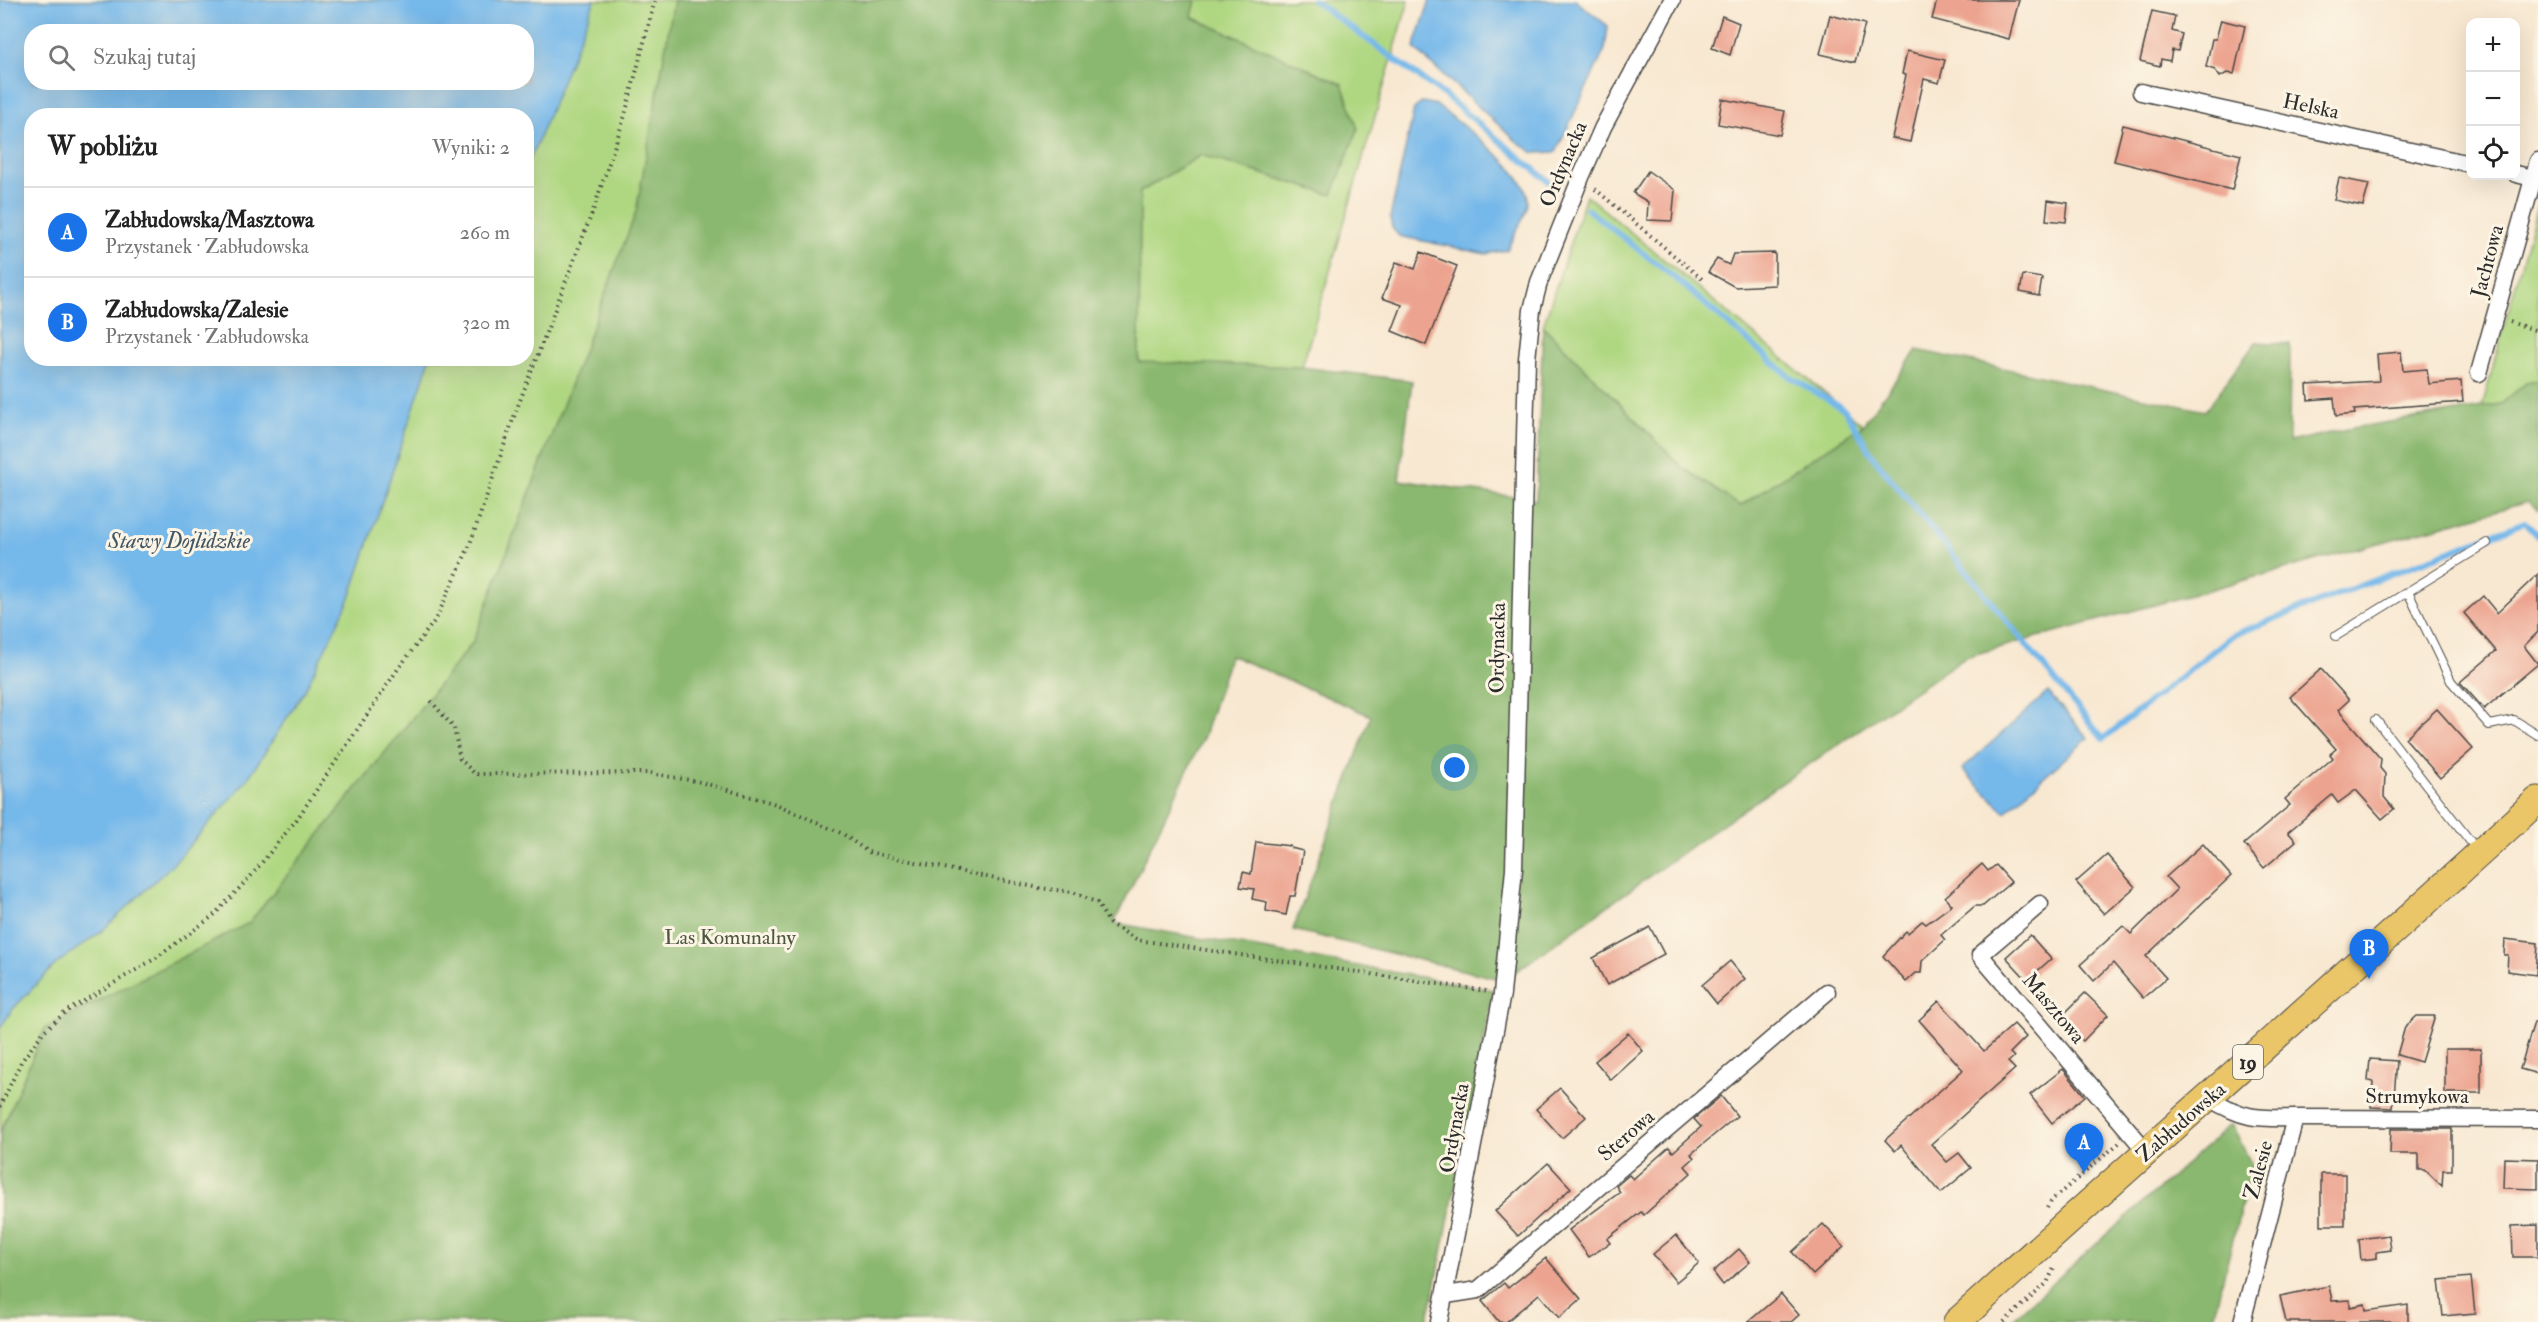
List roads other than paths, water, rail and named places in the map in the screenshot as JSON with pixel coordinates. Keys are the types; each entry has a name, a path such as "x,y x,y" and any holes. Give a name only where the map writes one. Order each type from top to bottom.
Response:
{"highway":[{"name":"Zabłudowska","path":"1957,1322 2538,800"}],"street":[{"name":"Ordynacka","path":"1439,1322 1502,994 1514,868 1529,333 1539,282 1581,177 1603,127 1672,0"},
{"name":"Helska","path":"2141,92 2466,163"},
{"name":"Jachtowa","path":"2479,373 2538,161"},
{"path":"2520,175 2533,178"},
{"name":"Masztowa","path":"2040,904 1980,955 2146,1151"},
{"name":"Sterowa","path":"1446,1295 1478,1290 1827,992"},
{"name":"Zalesie","path":"2209,1098 2226,1109 2255,1119 2295,1118 2242,1322"},
{"name":"Strumykowa","path":"2295,1118 2538,1119"}],"lane":[{"path":"2336,636 2487,543"},
{"path":"2408,592 2451,681 2489,725 2514,720 2538,735"},
{"path":"2376,720 2479,854"}],"water":[{"name":"Stawy Dojlidzkie","path":"0,0 595,0 534,150 534,108 24,108 24,366 428,366 350,598 305,690 247,780 175,862 102,931 55,965 12,1010 0,1028"},
{"path":"1430,0 1575,0 1608,26 1605,49 1556,152 1534,153 1515,140 1414,48"},
{"path":"1423,102 1436,105 1476,136 1507,163 1526,191 1527,209 1507,250 1486,254 1399,236 1392,228 1390,218 1414,109"},
{"path":"2048,692 2088,738 2005,812 1962,769"}],"waterway":[{"path":"1313,0 1444,95 1553,185"},
{"path":"1587,209 1676,279 1789,376 1845,410 1874,458 2103,739 2233,635 2525,522 2538,536"}],"place":[{"name":"Zabłudowska/Zalesie","path":"2369,979"},
{"name":"Zabłudowska/Masztowa","path":"2084,1173"}],"park label":[{"name":"Las Komunalny","path":"730,937"}]}
